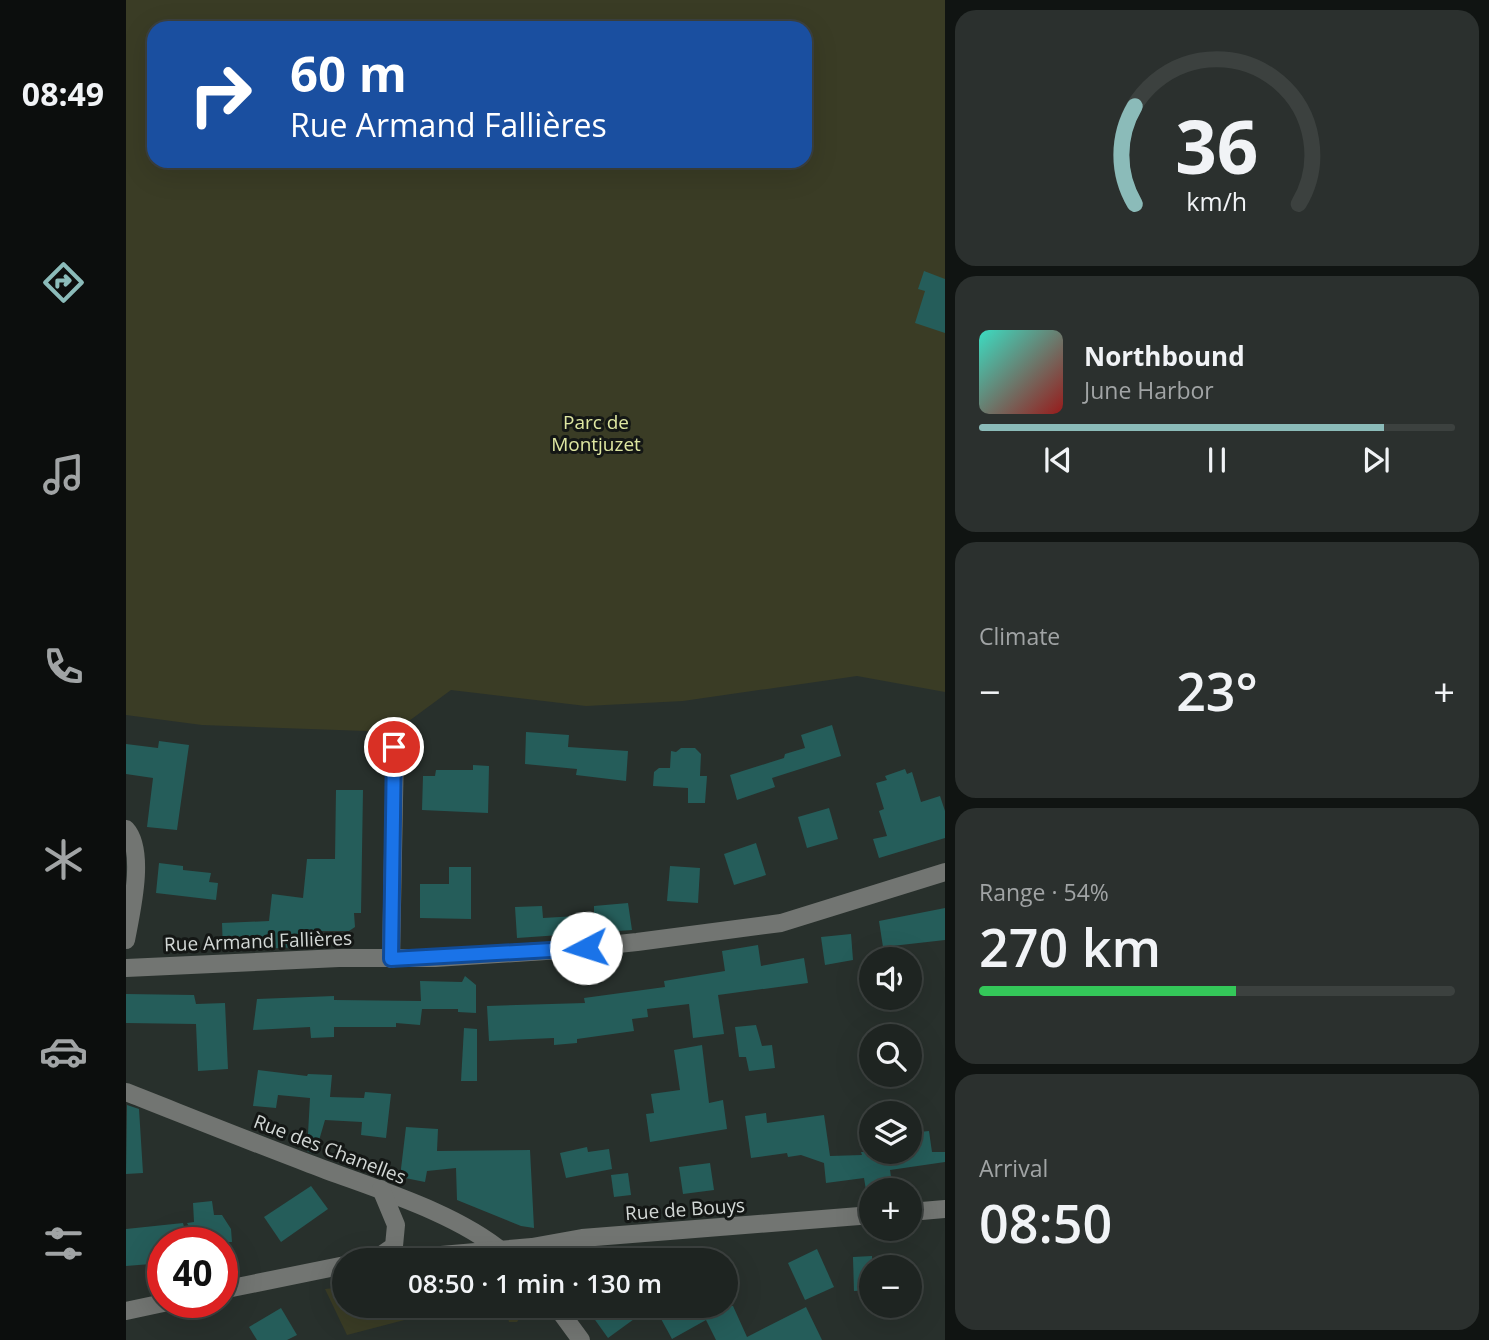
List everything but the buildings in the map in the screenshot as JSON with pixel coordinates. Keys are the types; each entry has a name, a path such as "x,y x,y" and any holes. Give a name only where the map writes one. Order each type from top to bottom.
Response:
{"street":[{"path":"391,959 394,747"},
{"path":"126,829 130,834 137,864 126,940"},
{"name":"Rue Armand Fallières","path":"126,968 339,958 391,959 561,950 637,942 781,923 945,872"},
{"name":"Rue des Chanelles","path":"126,1092 381,1189 475,1232 497,1248"},
{"path":"381,1189 396,1225 394,1246 391,1248"},
{"path":"922,1211 945,1209"},
{"name":"Rue de Bouys","path":"540,1248 593,1237 859,1216"},
{"path":"238,1287 332,1268"},
{"path":"126,1311 147,1306"},
{"path":"565,1318 581,1340"}],"green space":[{"name":"Parc de Montjuzet","path":"126,0 945,0 945,692 857,676 683,701 586,706 451,690 394,732 202,725 126,715"},
{"path":"332,1288 332,1304 325,1289"},
{"path":"339,1318 412,1318 347,1335"},
{"path":"508,1318 520,1318 517,1322 509,1322"}],"route":[{"path":"394,747 391,959 586,948"}]}
